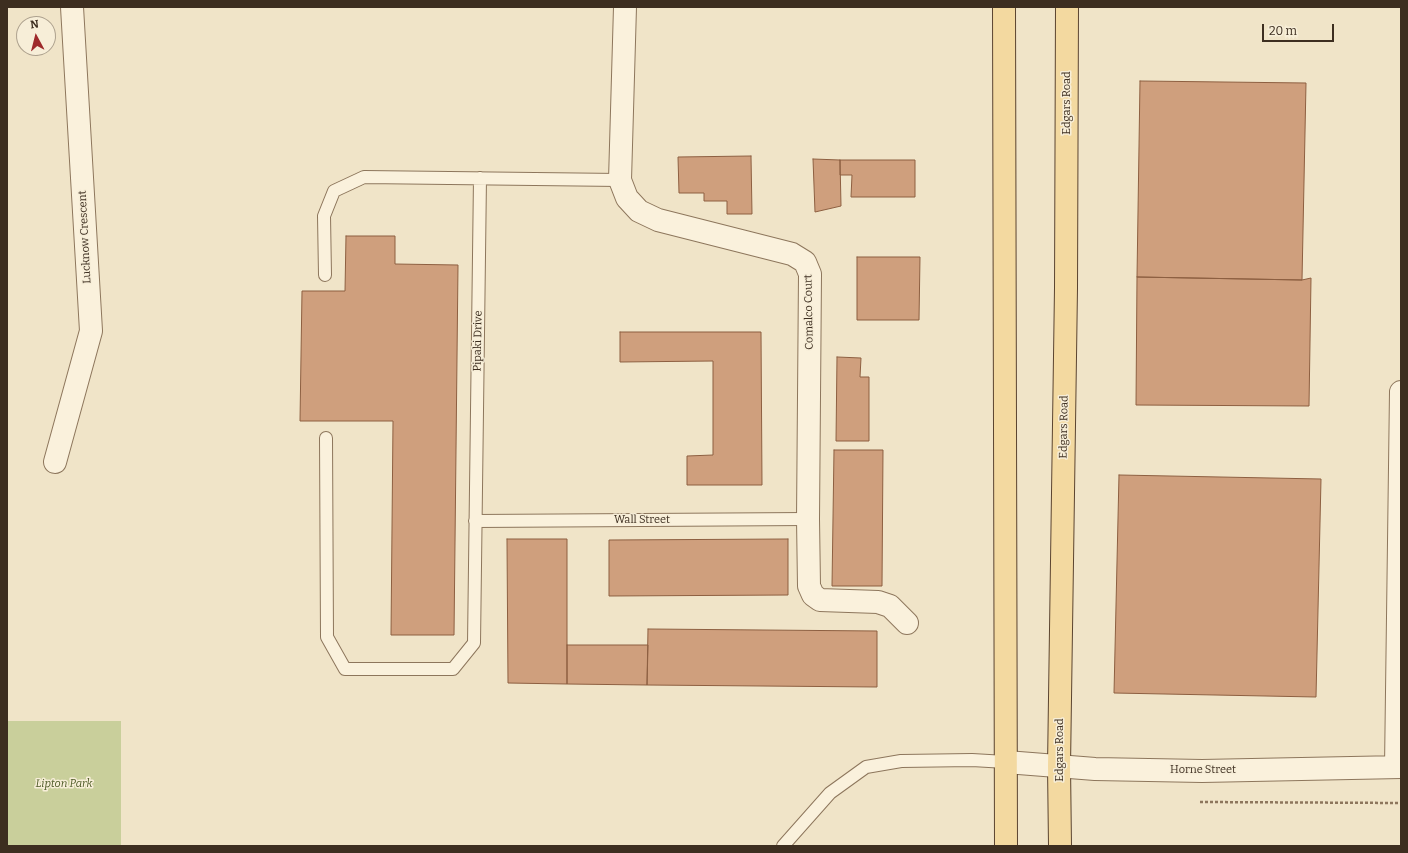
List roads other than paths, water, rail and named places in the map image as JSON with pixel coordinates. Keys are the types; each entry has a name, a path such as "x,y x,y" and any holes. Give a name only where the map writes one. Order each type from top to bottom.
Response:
{"main road":[{"path":"1004,7 1006,846"},
{"name":"Edgars Road","path":"1060,846 1059,766 1066,288 1067,7"}],"street":[{"name":"Lucknow Crescent","path":"55,462 91,331 72,7"},
{"name":"Comalco Court","path":"625,7 620,180 627,198 639,212 658,220 792,254 805,262 810,274 808,520 809,586 813,595 820,600 878,602 890,606 907,624"},
{"path":"1399,767 1401,392"},
{"name":"Horne Street","path":"1006,762 1094,769 1202,771 1399,767"}],"lane":[{"path":"325,275 324,216 334,191 364,177 620,180"},
{"name":"Pipaki Drive","path":"326,438 327,637 345,669 453,669 474,644 480,178"},
{"name":"Wall Street","path":"475,521 808,520"},
{"path":"783,846 830,792 866,767 901,761 972,760 1006,762"}],"park label":[{"name":"Lipton Park","path":"64,784"}]}
